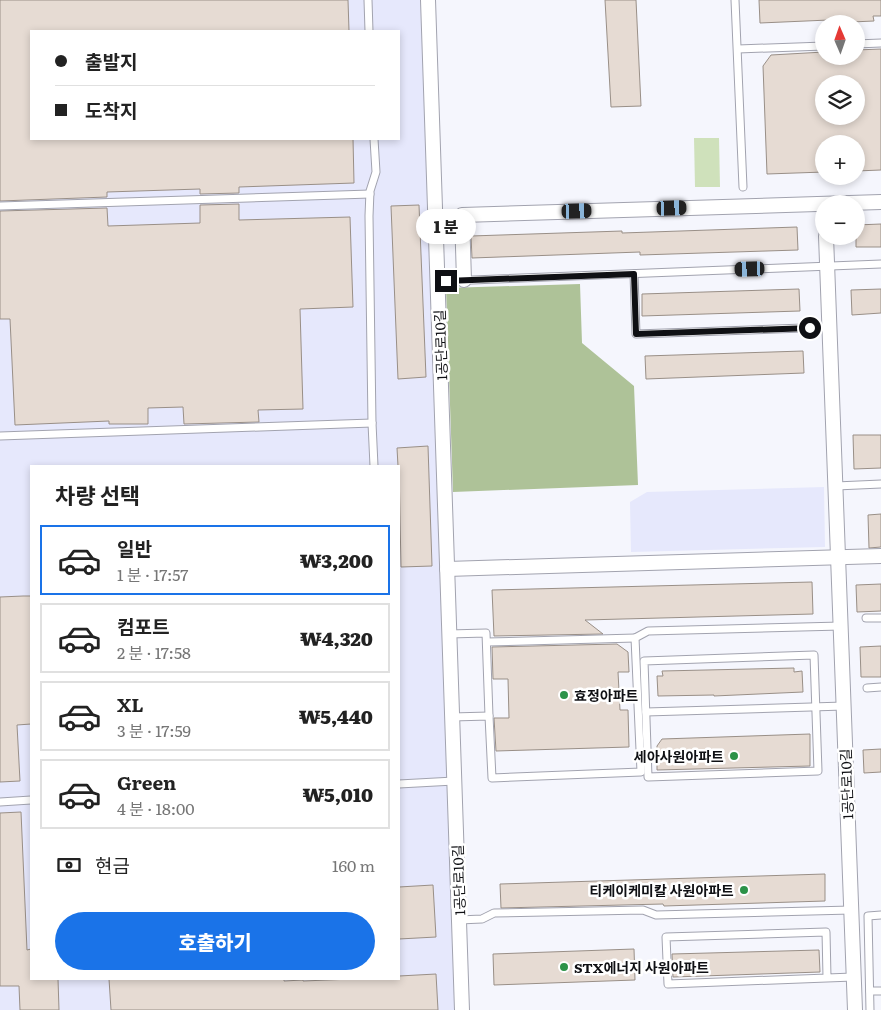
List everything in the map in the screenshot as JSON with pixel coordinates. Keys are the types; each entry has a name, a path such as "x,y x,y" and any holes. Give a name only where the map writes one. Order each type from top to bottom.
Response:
{"street":[{"name":"1공단로10길","path":"428,0 462,1010"},
{"path":"865,202 881,202"},
{"path":"464,280 462,215 815,203"},
{"name":"1공단로10길","path":"827,245 855,1010"},
{"path":"447,569 881,556"}],"lane":[{"path":"368,0 369,30"},
{"path":"735,0 743,188"},
{"path":"865,44 881,44"},
{"path":"738,49 815,46"},
{"path":"374,140 376,172 370,194 369,216 374,465"},
{"path":"0,206 370,194"},
{"path":"446,281 881,264"},
{"path":"634,274 636,334 830,327"},
{"path":"0,436 372,423"},
{"path":"836,486 881,484"},
{"path":"866,618 881,618"},
{"path":"487,642 635,638 648,631 841,626"},
{"path":"449,634 486,633 492,778 641,772 635,638"},
{"path":"814,655 818,771 648,777 646,712 644,661 814,655"},
{"path":"867,688 881,687"},
{"path":"646,712 844,706"},
{"path":"452,717 489,716"},
{"path":"400,784 454,781"},
{"path":"0,802 30,800"},
{"path":"459,920 482,919 494,913 524,912 644,910 656,915 851,910"},
{"path":"870,1010 868,916 881,916"},
{"path":"827,977 826,932 666,937 668,984 853,976"},
{"path":"870,991 881,991"}],"shaded area":[{"path":"0,0 428,0 462,1010 0,1010"},
{"path":"824,487 825,547 631,552 630,502 647,492"}],"green space":[{"path":"694,138 719,138 720,187 695,187"},
{"path":"580,284 582,343 634,386 638,485 453,492 446,288"}],"building":[{"path":"0,0 348,0 349,30 30,30 30,140 353,140 354,183 239,187 239,193 200,194 200,189 107,192 107,197 0,201"},
{"path":"605,0 636,0 641,106 611,107"},
{"path":"759,0 881,0 881,16 873,16 874,21 865,21 865,15 815,15 815,21 760,23"},
{"path":"881,49 881,170 865,171 865,135 815,135 815,172 767,174 763,66 771,55 815,53 815,65 865,65 865,50"},
{"path":"239,204 239,220 350,217 353,307 300,309 303,409 258,410 259,422 184,424 183,407 148,408 148,424 109,424 109,421 15,425 10,319 0,319 0,211 107,208 108,226 200,223 200,205"},
{"path":"419,205 426,377 398,379 391,206"},
{"path":"881,224 881,247 856,247 856,245 865,245 865,225"},
{"path":"797,227 798,250 640,255 640,252 472,258 471,236"},
{"path":"799,289 800,311 642,316 642,294"},
{"path":"881,289 881,313 852,315 851,290"},
{"path":"803,351 804,373 646,379 645,356"},
{"path":"853,435 881,435 881,468 854,469"},
{"path":"428,446 432,566 401,567 400,465 398,465 397,448"},
{"path":"881,514 881,547 869,548 868,515"},
{"path":"812,582 813,614 585,620 603,634 494,636 492,590"},
{"path":"881,584 881,611 857,612 856,585"},
{"path":"30,596 30,724 17,725 20,781 0,782 0,597"},
{"name":"효정아파트","path":"617,644 628,652 629,672 618,672 620,710 628,710 629,747 496,751 494,718 509,718 508,679 493,679 492,647"},
{"path":"881,646 881,677 861,677 860,647"},
{"path":"794,668 794,672 802,671 803,692 714,696 658,696 657,676 663,676 662,671"},
{"name":"세아사원아파트","path":"810,734 810,766 657,770 657,746 662,739"},
{"path":"881,749 881,772 864,773 863,750"},
{"path":"21,812 27,950 30,949 30,980 58,980 59,1010 20,1010 19,986 0,986 0,813"},
{"path":"825,874 825,901 664,906 663,904 501,908 500,884"},
{"path":"433,885 436,937 400,939 400,887"},
{"name":"STX에너지 사원아파트","path":"634,949 635,980 494,985 493,954"},
{"path":"819,950 820,972 673,977 672,954"},
{"path":"436,974 438,1010 111,1010 109,980 400,980 400,976"}],"place":[{"name":"효정아파트","path":"564,695"},
{"name":"세아사원아파트","path":"734,756"},
{"name":"티케이케미칼 사원아파트","path":"744,890"},
{"name":"STX에너지 사원아파트","path":"564,967"}],"route":[{"path":"446,281 634,274 636,334 810,328"}]}
